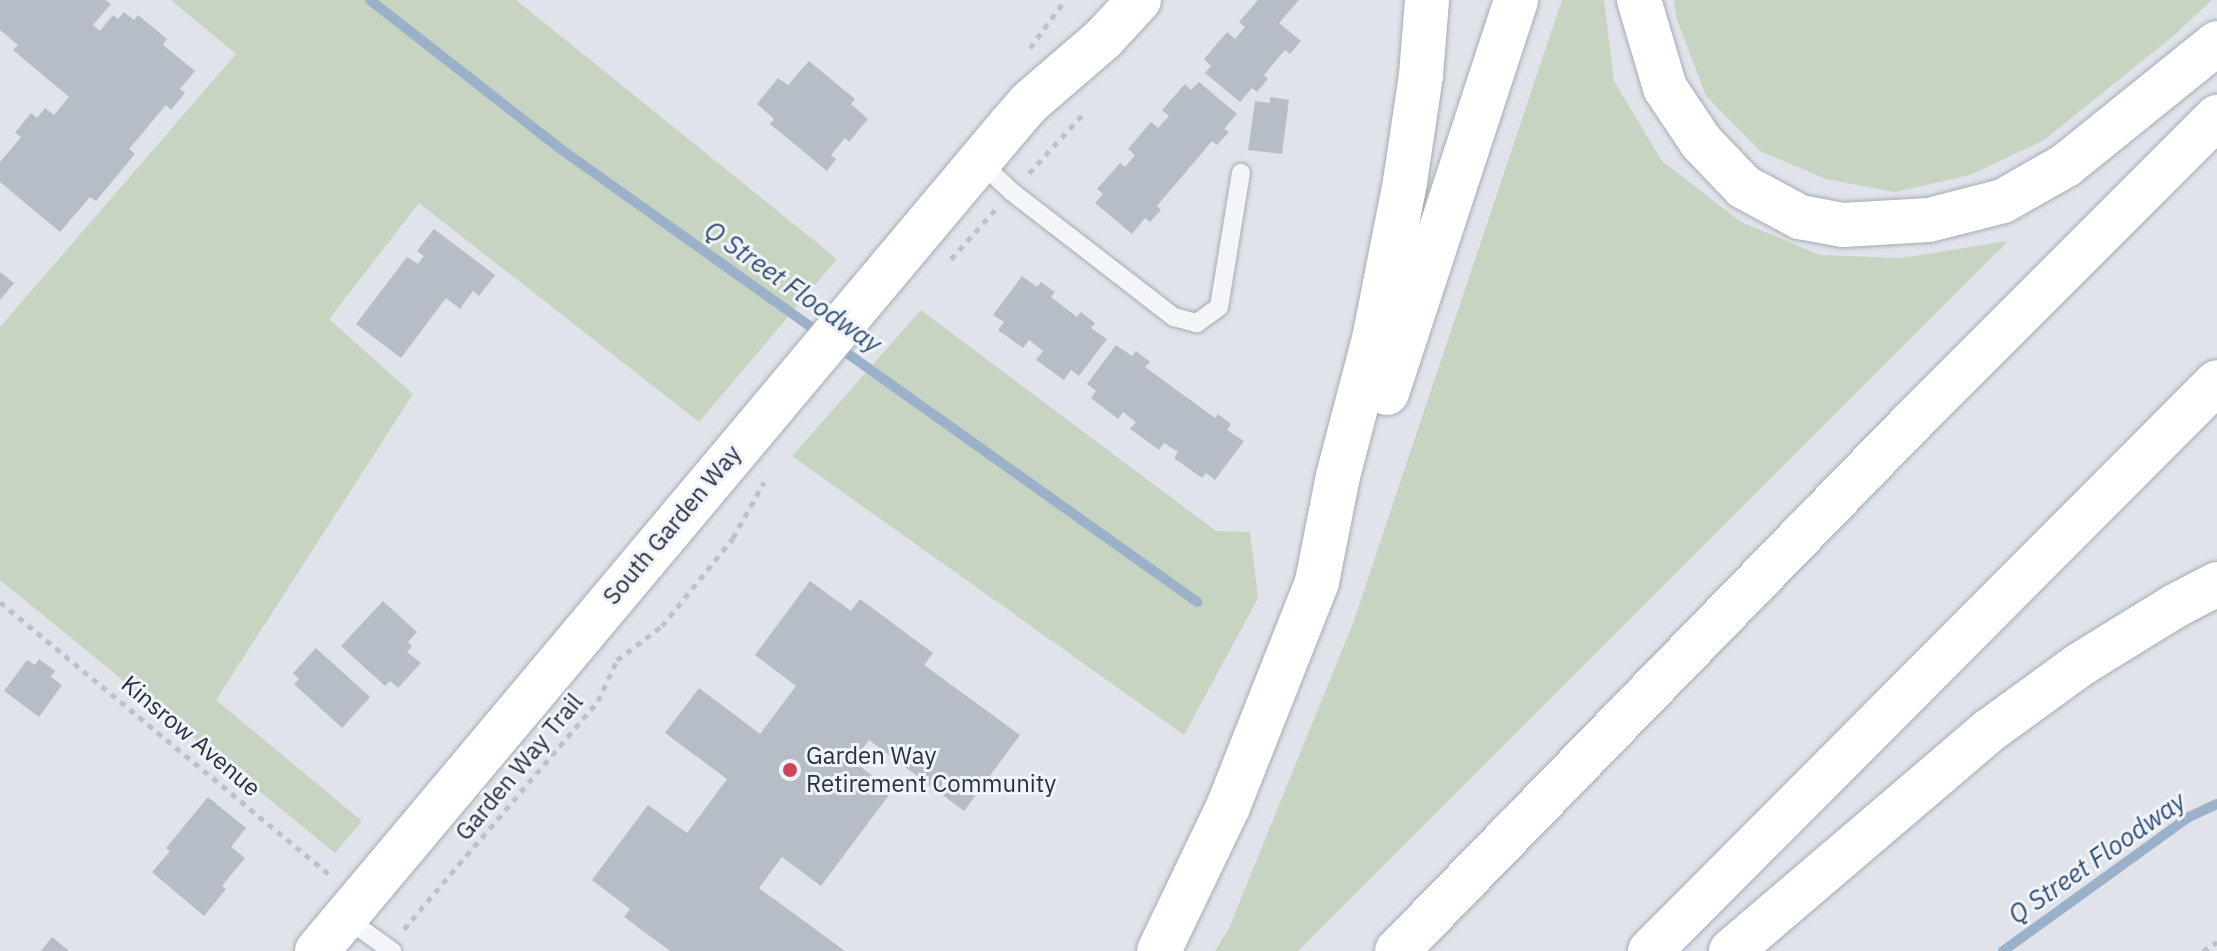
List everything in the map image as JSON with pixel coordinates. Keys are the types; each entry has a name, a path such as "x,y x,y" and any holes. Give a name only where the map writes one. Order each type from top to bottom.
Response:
{"main road":[{"name":"South Garden Way","path":"317,951 1030,102 1100,0"},
{"name":"South Garden Way","path":"1030,102 1103,39 1139,0"},
{"path":"1317,582 1338,476 1374,339 1405,182 1421,75 1427,0"},
{"path":"1159,951 1228,807 1357,486 1516,0"},
{"path":"1639,0 1665,88 1701,142 1744,187 1800,217 1843,225 1929,220 2003,201 2066,165 2217,43"},
{"path":"1397,951 1914,420 2217,117"},
{"path":"1650,951 2217,382"},
{"path":"1731,951 1990,730 2081,664 2217,584"}],"lane":[{"path":"979,161 1012,192 1174,317 1197,323 1219,307 1241,173"},
{"path":"351,908 390,949"}],"path":[{"name":"Garden Way Trail","path":"390,949 598,701 617,660 662,626 733,538 767,477"},
{"name":"Kinsrow Avenue","path":"0,602 351,908"},
{"path":"2203,951 2217,942"}],"green space":[{"path":"171,0 516,0 837,259 699,422 419,203 329,319 413,394 216,700 362,821 335,853 0,580 0,327 236,54"},
{"path":"1562,0 1604,0 1614,81 1662,161 1741,222 1820,255 1901,258 2008,241 1298,951 1215,951 1229,928 1353,623"},
{"path":"1674,0 2212,0 2172,37 2044,140 1970,175 1895,192 1826,179 1760,151 1706,96 1676,17"},
{"path":"921,310 1216,531 1250,532 1258,598 1184,735 792,456"}],"building":[{"path":"0,0 105,0 111,4 93,25 100,31 113,15 118,19 124,12 134,20 138,15 167,39 163,45 195,71 180,89 185,93 171,110 166,105 129,149 135,154 96,201 90,197 60,232 0,182 0,162 21,137 15,133 31,113 37,118 45,108 54,115 69,97 13,50 18,45 0,30"},
{"path":"1258,0 1299,0 1279,23 1301,41 1290,54 1285,50 1264,75 1268,79 1257,92 1252,88 1240,102 1205,73 1211,66 1204,59 1227,32 1235,39 1245,27 1239,22"},
{"path":"809,61 855,99 851,104 868,119 849,142 845,138 831,155 836,159 827,171 770,124 774,119 757,104 778,78 788,85"},
{"path":"1199,82 1237,114 1224,129 1229,132 1217,145 1212,141 1157,206 1161,210 1150,222 1145,218 1132,234 1095,203 1103,194 1097,189 1120,163 1125,167 1135,155 1128,149 1151,122 1158,128 1169,116 1162,110 1185,84 1191,90"},
{"path":"1270,97 1289,100 1282,154 1248,150 1255,101 1270,103"},
{"path":"434,229 495,275 479,296 473,291 460,309 446,298 401,358 356,324 407,257 418,264 424,256 417,251"},
{"path":"0,272 14,283 0,300"},
{"path":"1022,276 1037,287 1041,282 1055,292 1051,297 1077,317 1081,312 1095,323 1091,328 1107,339 1079,376 1071,370 1064,380 1036,360 1043,351 1029,340 1023,348 998,330 1004,322 993,315"},
{"path":"1116,345 1132,356 1136,351 1150,362 1145,367 1215,418 1218,414 1231,424 1227,430 1244,441 1215,480 1206,473 1202,478 1174,458 1178,452 1164,443 1159,450 1130,429 1136,422 1123,412 1118,419 1091,398 1096,391 1087,384"},
{"name":"Garden Way Retirement Community","path":"810,581 851,611 860,599 933,653 924,665 1020,735 964,811 869,740 853,761 892,791 821,886 782,857 759,888 845,951 670,951 624,917 630,909 592,880 648,805 687,833 727,779 665,733 699,688 760,734 796,686 755,655"},
{"path":"383,601 417,632 408,642 412,646 407,652 421,663 398,688 390,681 385,686 341,646"},
{"path":"316,648 370,697 342,728 294,684 299,679 293,673"},
{"path":"39,659 55,671 51,677 62,685 39,717 4,691 27,660 35,665"},
{"path":"208,797 246,828 231,847 245,858 222,886 226,889 204,916 152,872 170,851 166,848"},
{"path":"52,937 69,951 41,951"}],"waterway":[{"name":"Q Street Floodway","path":"370,0 562,150 821,334"},
{"name":"Q Street Floodway","path":"837,346 1197,602"},
{"name":"Q Street Floodway","path":"2003,951 2189,817 2217,804"}],"place":[{"name":"Garden Way Retirement Community","path":"790,770"}]}
